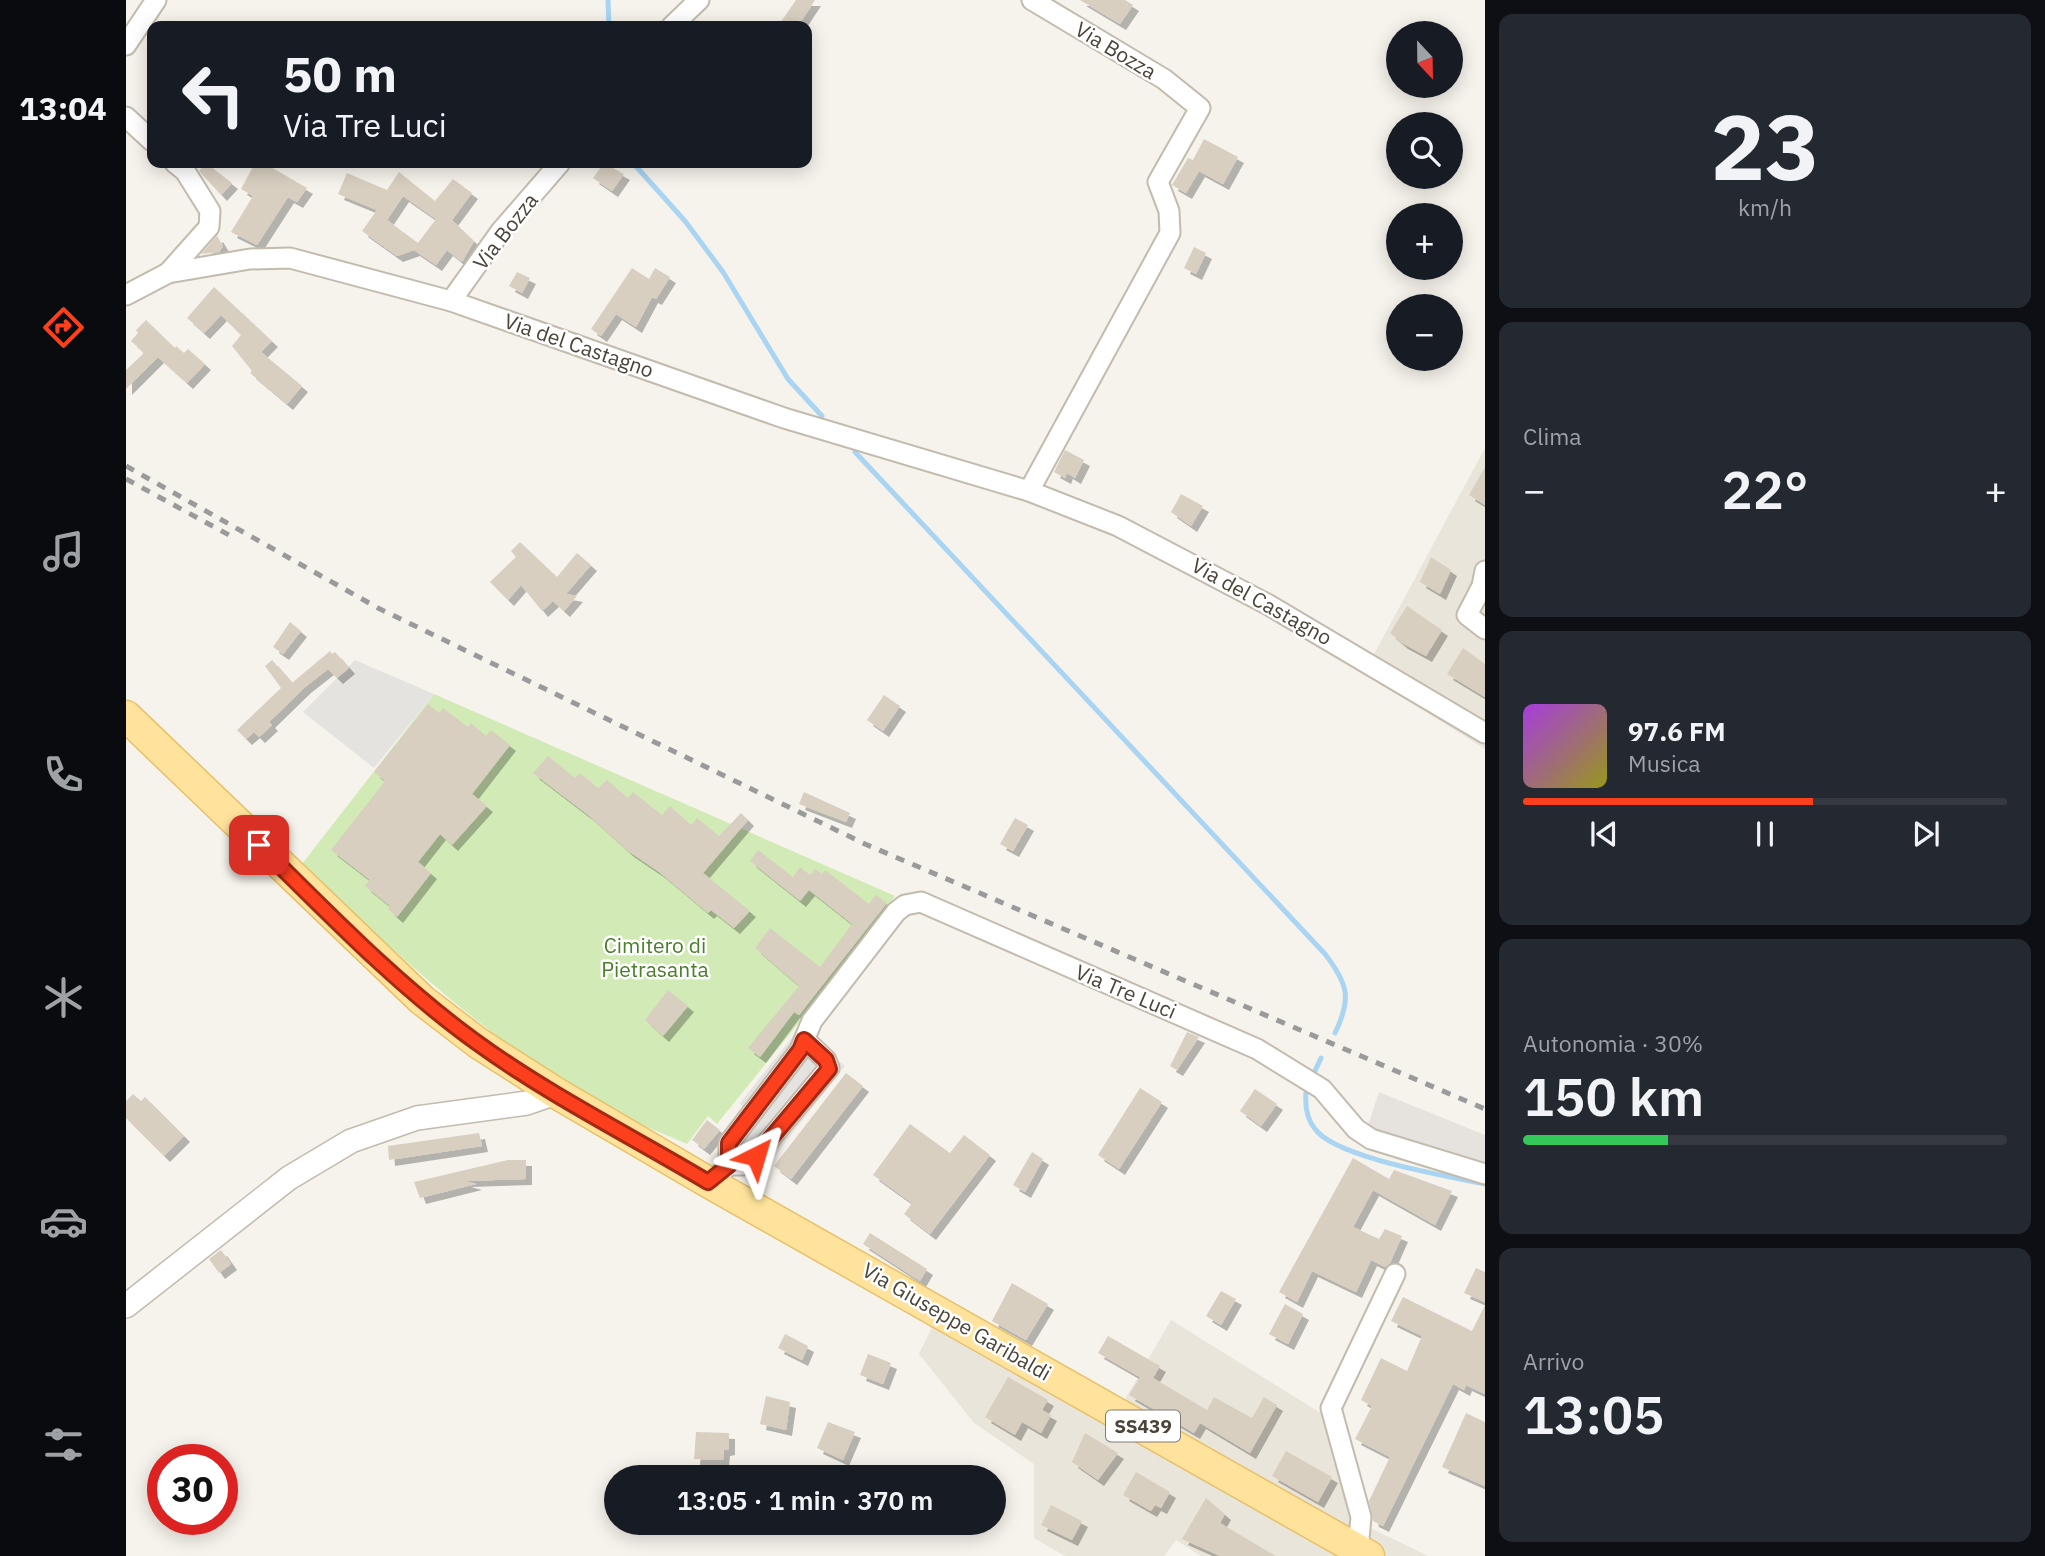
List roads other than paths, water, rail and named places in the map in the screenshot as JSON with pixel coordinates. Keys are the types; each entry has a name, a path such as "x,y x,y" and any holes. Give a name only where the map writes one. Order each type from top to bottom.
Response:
{"main road":[{"name":"SS439","path":"126,716 422,1000 478,1043 556,1093"},
{"name":"Via Giuseppe Garibaldi","path":"556,1093 719,1173 1364,1553"}],"street":[{"path":"126,45 156,0"},
{"path":"677,21 699,0"},
{"name":"Via Bozza","path":"1029,491 1170,233 1169,211 1158,182 1200,108 1164,79 1032,0"},
{"path":"126,117 147,137"},
{"path":"168,273 209,227 210,211 181,168"},
{"name":"Via Bozza","path":"451,301 501,231 556,168"},
{"name":"Via del Castagno","path":"126,295 168,273 250,259 290,258 451,301 784,418 1029,491 1167,548 1361,656 1485,733"},
{"path":"1485,571 1482,586 1467,615 1485,629"},
{"name":"Via Tre Luci","path":"719,1173 729,1143 800,1050 812,1021 896,912 905,905 921,902 1257,1049 1322,1089 1356,1129 1371,1139 1485,1174"},
{"path":"719,1173 744,1165 756,1156 829,1069 826,1060 804,1040"},
{"path":"131,1294 289,1178 351,1141 417,1118 527,1103 556,1093"},
{"name":"Via Giuseppe Garibaldi","path":"1364,1553 1361,1517 1331,1408 1395,1274"}],"waterway":[{"path":"608,0 609,21"},
{"path":"637,168 685,221 723,272 788,379 822,416"},
{"path":"855,452 1325,954 1339,974 1345,992 1344,1010 1335,1033"},
{"path":"1314,1073 1321,1058"},
{"path":"1306,1093 1306,1107 1315,1129 1345,1149 1420,1171 1485,1184"}],"railway":[{"path":"126,466 378,608 865,844 1485,1109"},
{"path":"126,479 229,535"}],"park label":[{"name":"Cimitero di Pietrasanta","path":"655,957"}]}
